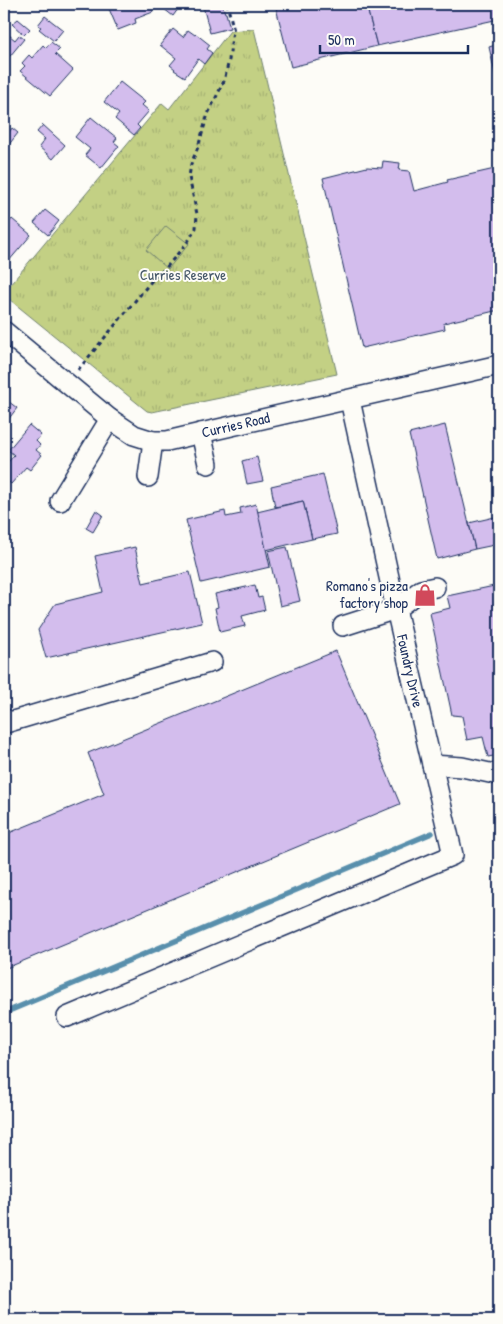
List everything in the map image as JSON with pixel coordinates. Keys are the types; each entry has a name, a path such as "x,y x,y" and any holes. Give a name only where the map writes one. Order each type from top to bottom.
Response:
{"street":[{"name":"Curries Road","path":"4,331 110,419 134,435 153,441 167,441 499,365"},
{"name":"Foundry Drive","path":"67,1017 453,854 396,610 350,400"},
{"path":"60,501 110,419"},
{"path":"201,433 208,464"},
{"path":"148,477 153,441"},
{"path":"343,626 396,610 421,590 435,587"},
{"path":"4,718 6,723 212,662"},
{"path":"432,765 462,767 499,775"}],"path":[{"path":"67,383 154,278 189,240 196,228 197,214 189,177 191,164 208,114 224,81 229,60 234,31 227,4"}],"green space":[{"name":"Curries Reserve","path":"254,29 337,374 152,412 147,411 4,295 4,292 162,103 169,109 230,31"},
{"path":"166,226 189,244 168,269 146,250"}],"building":[{"path":"107,4 149,4 153,12 135,19 136,23 118,30"},
{"path":"160,4 180,4 181,5 173,16"},
{"path":"222,4 230,28 210,33 203,6"},
{"path":"275,4 366,4 377,46 291,67"},
{"path":"366,4 499,4 499,19 377,46"},
{"path":"45,16 63,30 54,41 39,29 41,27 38,25"},
{"path":"18,19 30,29 24,35 12,24"},
{"path":"173,29 183,37 188,30 196,34 210,45 207,49 212,53 204,64 198,59 185,77 170,65 176,58 160,45"},
{"path":"4,31 15,40 19,35 24,39 10,56 4,50"},
{"path":"51,42 60,49 55,54 73,70 50,96 20,71 25,66 22,63 29,55 32,58 43,45 46,48"},
{"path":"499,44 499,91 489,47"},
{"path":"120,82 145,102 142,105 149,111 137,125 140,128 134,135 115,119 119,114 104,102"},
{"path":"91,117 117,138 114,142 119,146 101,168 85,155 90,149 75,137"},
{"path":"43,125 65,145 53,159 39,147 45,139 37,132"},
{"path":"12,128 18,133 7,147 4,144 4,139"},
{"path":"383,161 400,163 399,170 409,171 414,191 448,182 447,180 499,168 499,310 444,323 445,329 362,348 323,178 367,167 382,168"},
{"path":"45,210 59,221 48,235 34,223"},
{"path":"12,219 31,235 8,262 4,258 4,228"},
{"path":"4,398 17,408 4,425"},
{"path":"29,425 41,435 36,441 40,445 36,450 42,455 30,470 26,467 11,484 4,478 4,467 14,455 8,450"},
{"path":"445,425 475,549 437,559 409,434"},
{"path":"257,457 263,481 247,484 242,461"},
{"path":"323,474 337,534 312,539 303,501 275,507 271,486"},
{"path":"303,501 312,539 266,550 257,512"},
{"path":"256,504 270,567 201,583 186,520 225,511 226,517 241,514 240,508"},
{"path":"96,510 103,515 93,532 86,528"},
{"path":"499,516 499,544 475,549 469,523"},
{"path":"135,547 143,583 190,572 202,623 46,658 38,630 55,604 103,592 95,556"},
{"path":"287,547 300,601 280,606 268,551"},
{"path":"255,585 258,598 262,597 265,610 242,616 245,626 220,632 215,608 218,607 215,594"},
{"path":"499,585 499,755 488,757 483,737 467,740 462,716 452,715 430,613 450,608 447,596"},
{"path":"336,651 400,804 4,969 4,835 104,794 88,753"}],"waterway":[{"path":"4,1013 432,833"}],"place":[{"name":"Romano's pizza factory shop","path":"425,595"}]}
